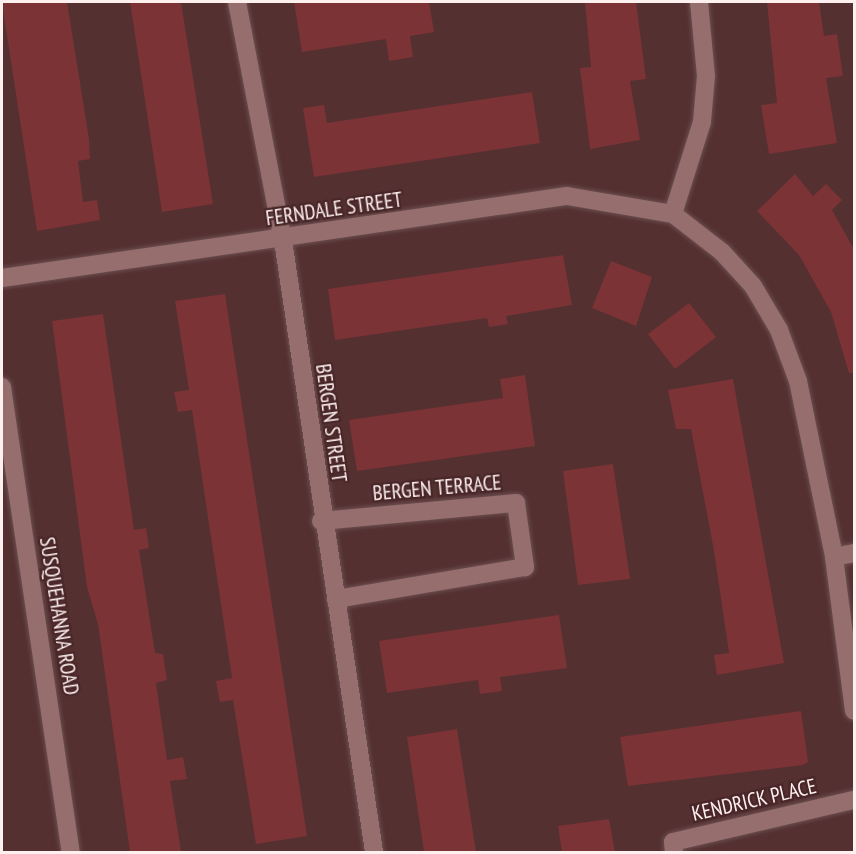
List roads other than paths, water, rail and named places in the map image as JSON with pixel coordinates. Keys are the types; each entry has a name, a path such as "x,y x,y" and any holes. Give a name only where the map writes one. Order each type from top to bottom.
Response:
{"street":[{"name":"BERGEN STREET","path":"237,2 283,240 321,521 336,599 374,852"},
{"path":"699,2 706,76 702,122 673,214 722,252 753,286 779,330 798,381 834,557 855,711"},
{"name":"FERNDALE STREET","path":"2,278 283,240 567,196 673,214"},
{"name":"SUSQUEHANNA ROAD","path":"2,387 71,852"},
{"name":"BERGEN TERRACE","path":"321,521 516,503 525,567 336,599"},
{"path":"834,557 855,553"},
{"name":"KENDRICK PLACE","path":"674,852 673,842 855,800"}]}
